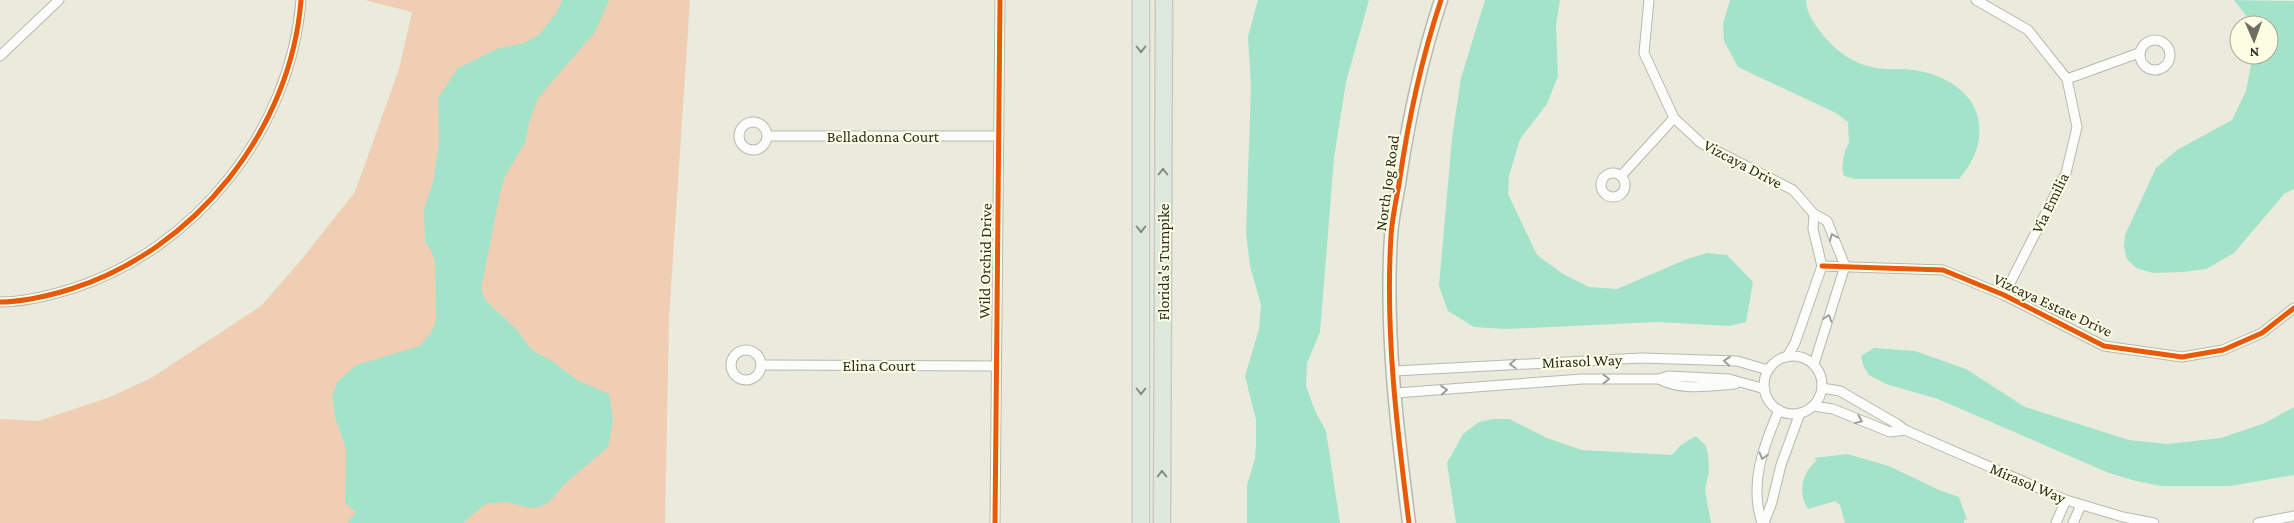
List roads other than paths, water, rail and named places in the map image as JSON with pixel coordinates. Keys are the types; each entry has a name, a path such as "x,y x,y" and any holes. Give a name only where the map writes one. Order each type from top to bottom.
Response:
{"highway":[{"name":"Florida's Turnpike","path":"1141,0 1141,523"},
{"name":"Florida's Turnpike","path":"1162,523 1164,0"}],"street":[{"path":"0,56 59,0"},
{"path":"0,302 43,298 92,282 140,257 169,237 206,204 242,163 261,133 276,102 288,68 301,0"},
{"name":"Wild Orchid Drive","path":"995,523 1000,0"},
{"name":"North Jog Road","path":"1409,523 1390,312 1391,236 1408,120 1441,0"},
{"name":"Vizcaya Drive","path":"1649,0 1644,53 1674,118 1702,143 1793,190 1814,214 1827,221 1845,266"},
{"name":"Via Emilia","path":"1976,0 2028,30 2067,78 2077,126 2066,173 2004,295"},
{"path":"2067,78 2139,54"},
{"path":"1621,176 1674,118"},
{"name":"Belladonna Court","path":"768,136 999,136"},
{"path":"1787,357 1795,343 1822,266 1813,229 1814,214"},
{"name":"Vizcaya Estate Drive","path":"1822,266 1944,270 2004,295 2104,346 2182,357 2223,350 2262,333 2294,308"},
{"path":"1814,364 1845,266"},
{"path":"1787,357 1802,358 1814,364 1821,376 1822,388 1813,406 1800,413 1793,414 1779,410 1768,399 1765,389 1768,370 1780,360 1787,357"},
{"name":"Mirasol Way","path":"1394,371 1641,358 1706,359 1737,362 1768,370"},
{"name":"Elina Court","path":"761,365 997,366"},
{"name":"Mirasol Way","path":"1396,394 1582,379 1659,379 1668,385 1690,386 1744,383 1765,389"},
{"name":"Mirasol Way","path":"1822,388 1840,391 1905,430 2066,500 2123,517 2154,523"},
{"name":"Mirasol Way","path":"1813,406 1833,409 1890,432 1905,430"},
{"path":"1763,523 1758,511 1755,482 1770,430 1779,410"},
{"path":"1763,523 1772,502 1781,465 1800,413"},
{"path":"2056,523 2066,500"},
{"path":"2073,523 2081,505"},
{"path":"2258,523 2292,519"}]}
